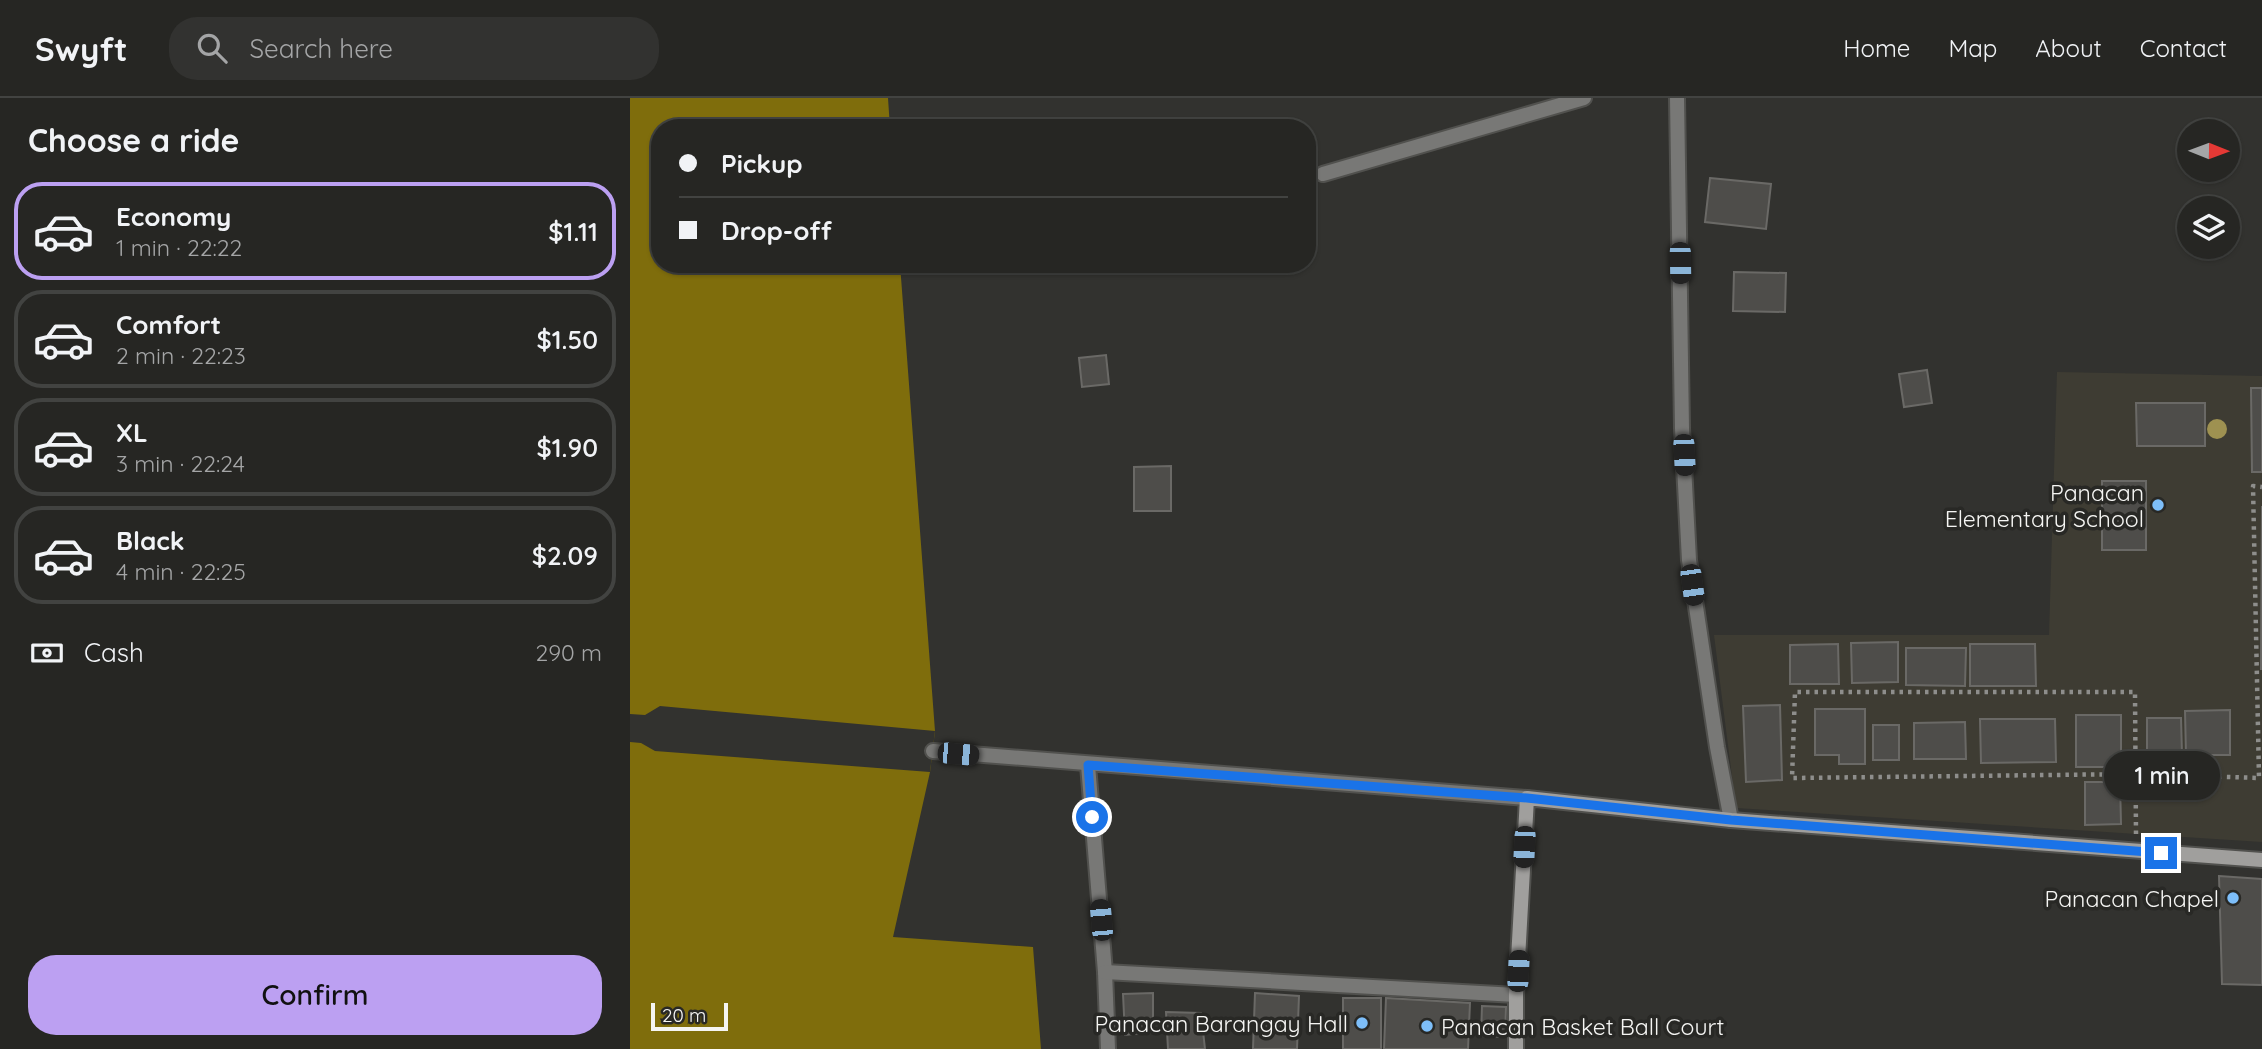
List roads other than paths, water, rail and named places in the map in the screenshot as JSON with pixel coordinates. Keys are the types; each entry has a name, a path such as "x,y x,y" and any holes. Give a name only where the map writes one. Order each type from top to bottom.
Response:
{"street":[{"path":"1323,174 1584,98"},
{"path":"1677,98 1682,428 1689,560 1717,747 1731,820"},
{"path":"933,751 1527,798 1731,820 2262,860"},
{"path":"1088,765 1105,972 1108,1049"},
{"path":"1516,1049 1516,995 1527,798"},
{"path":"1105,972 1516,995"}],"place":[{"name":"Panacan Elementary School","path":"2158,505"},
{"name":"Panacan Chapel","path":"2233,898"},
{"name":"Panacan Barangay Hall","path":"1362,1023"},
{"name":"Panacan Basket Ball Court","path":"1427,1026"}]}
